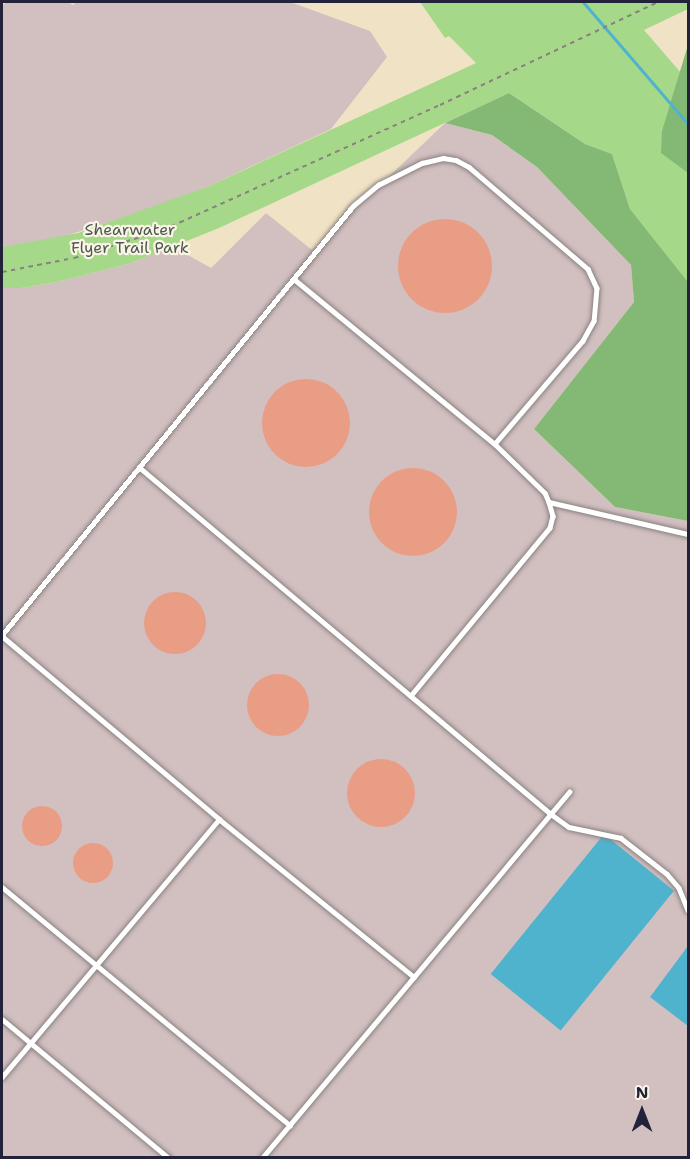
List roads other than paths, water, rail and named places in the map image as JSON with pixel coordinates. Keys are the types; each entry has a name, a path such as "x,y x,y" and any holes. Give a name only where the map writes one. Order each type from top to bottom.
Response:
{"lane":[{"path":"414,977 219,819 2,635 353,206 378,185 422,163 443,158 456,160 469,167 588,269 597,288 594,321 583,340 495,444"},
{"path":"294,279 495,444 545,494 553,516 550,528 411,696"},
{"path":"139,468 551,814 569,827 621,838 667,874 679,888 688,910"},
{"path":"549,502 688,534"},
{"path":"262,1158 569,792"},
{"path":"2,1077 219,819"},
{"path":"2,886 290,1125"},
{"path":"2,1019 169,1158"}],"water":[{"path":"604,834 674,891 561,1031 491,974"},
{"path":"688,946 688,1026 650,997"}],"waterway":[{"path":"583,2 688,124"}],"park label":[{"name":"Shearwater Flyer Trail Park","path":"130,239"}]}
